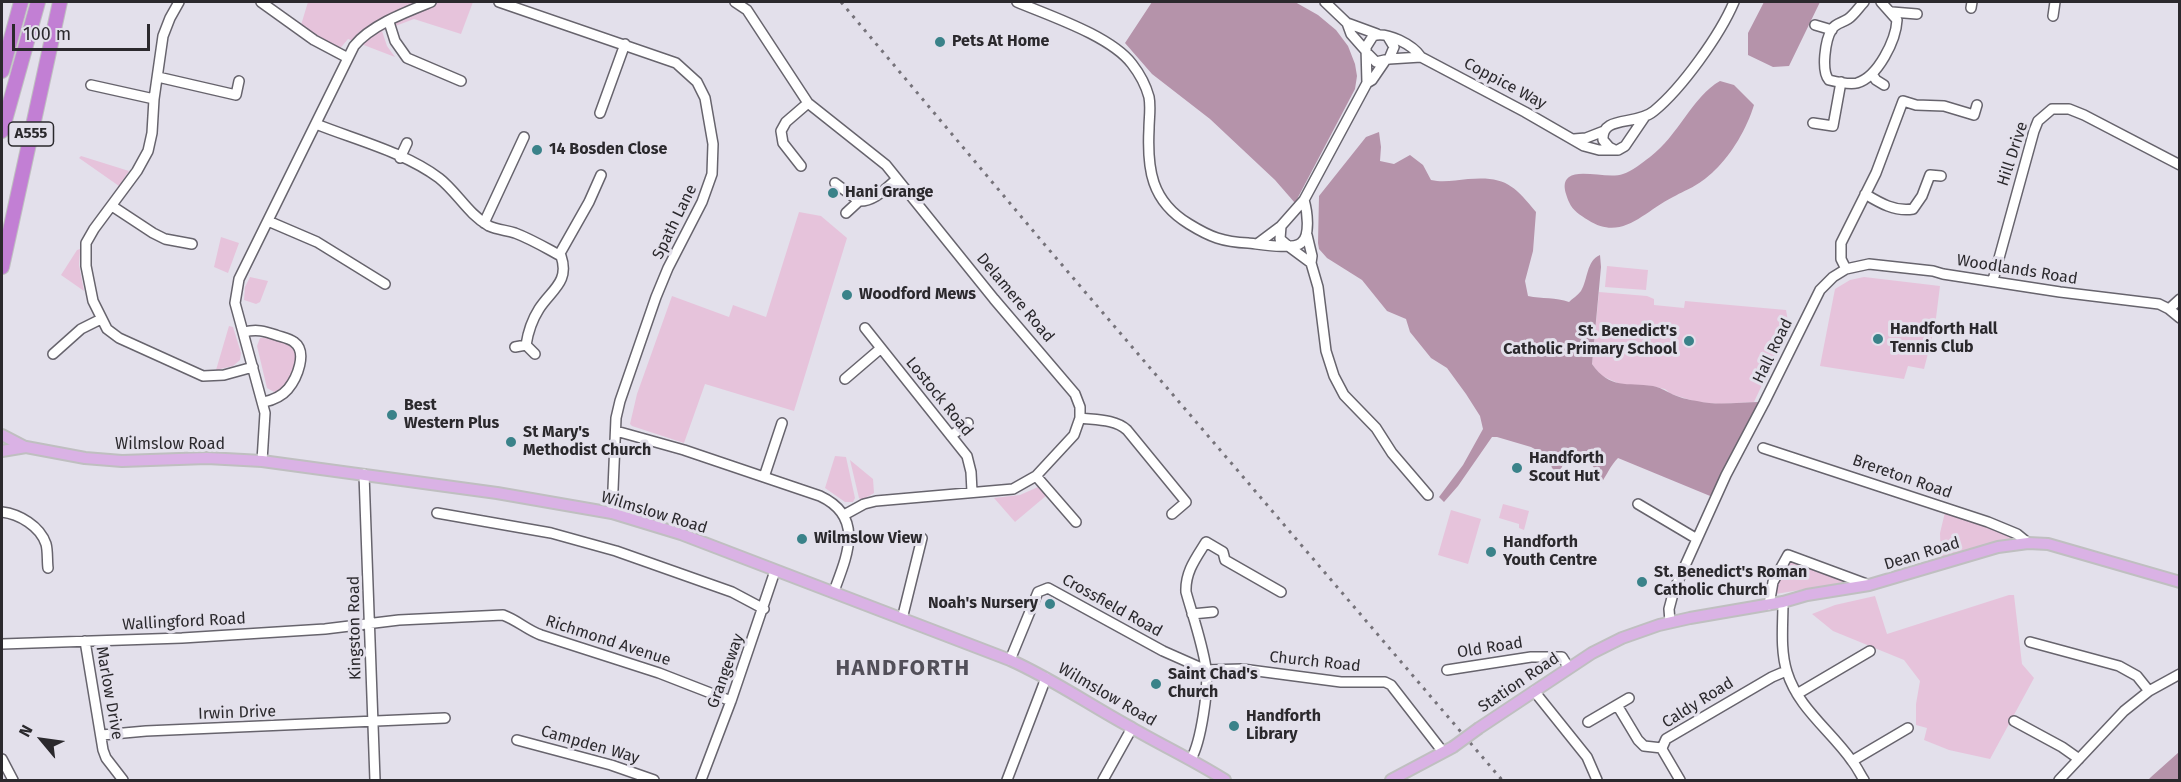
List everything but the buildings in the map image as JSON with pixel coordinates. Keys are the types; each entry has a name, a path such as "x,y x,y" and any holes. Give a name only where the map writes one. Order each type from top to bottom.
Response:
{"highway":[{"path":"2,71 21,2"},
{"name":"A555","path":"2,131 38,2"},
{"name":"A555","path":"2,267 60,2"}],"main road":[{"name":"Wilmslow Road","path":"2,435 26,447 85,458 122,461 207,458 262,461 542,500 612,513 681,534 1010,660 1046,678 1225,780"},
{"name":"Wilmslow Road","path":"2,451 26,447"},
{"name":"Dean Road","path":"1670,622 1869,585 1998,547 2028,543 2048,544 2069,549 2180,582"},
{"name":"Station Road","path":"1391,780 1448,749 1569,668 1622,638 1670,622"}],"street":[{"path":"179,2 163,36 148,151 86,243 88,283 101,318 107,328 119,338 203,376 224,375 253,367"},
{"path":"261,2 314,40 348,57"},
{"path":"262,461 266,422 264,402 235,303 238,283 348,57 364,34 389,22 397,15 432,2"},
{"name":"Spath Lane","path":"506,2 676,63 697,82 705,98 708,112 714,156 709,187 668,268 620,401 616,431 612,513"},
{"name":"Delamere Road","path":"735,2 747,10 808,103 876,156 897,179 1075,394 1080,407 1080,418"},
{"path":"1017,2 1091,34 1118,49 1139,74 1149,97 1149,168 1155,190 1181,219 1208,236 1227,242 1257,244 1266,247 1300,244 1306,232 1304,200"},
{"path":"1324,2 1347,23 1351,34 1372,60 1420,57"},
{"path":"1574,139 1586,138 1604,131 1610,124 1644,118 1653,112 1673,93 1692,68 1734,2"},
{"path":"1864,2 1849,19 1838,23 1832,30 1824,65 1825,75 1829,80 1859,83 1872,74 1893,38 1897,20 1881,2"},
{"path":"2052,16 2055,2"},
{"path":"1892,12 1917,14"},
{"path":"389,22 395,41 407,58 461,81"},
{"name":"Coppice Way","path":"1347,23 1415,49 1420,57 1584,146 1613,149"},
{"path":"1815,25 1832,30"},
{"path":"1257,244 1282,224 1304,200 1367,83 1372,80 1394,47 1382,35 1370,39 1366,52 1367,83"},
{"path":"599,113 625,44"},
{"path":"1872,74 1884,85"},
{"path":"158,77 236,94 239,81"},
{"path":"1813,123 1833,126 1841,82"},
{"path":"91,85 154,99"},
{"path":"1846,269 1841,259 1841,243 1876,173 1903,101 1916,105 1955,108 1974,115 1977,105"},
{"path":"801,166 783,143 781,131 786,122 808,103"},
{"name":"Hill Drive","path":"1993,280 2034,131 2038,121 2052,109 2069,109 2084,115 2180,165"},
{"path":"1604,131 1605,144 1613,149 1625,146 1644,118"},
{"path":"316,123 400,158 438,178 484,223 517,234 559,255 564,266 563,274 532,323 526,345"},
{"path":"1619,123 1626,127 1630,139"},
{"path":"484,223 524,137"},
{"path":"400,158 407,143"},
{"path":"559,255 589,202 601,175"},
{"path":"1865,195 1895,208 1913,209 1923,196 1930,175 1941,176"},
{"path":"846,213 859,201 870,200 897,179"},
{"path":"836,183 859,201"},
{"path":"112,206 165,239 192,244"},
{"path":"1282,224 1295,219 1302,222 1306,232 1318,288 1326,351 1334,376 1344,395 1376,428 1392,453 1428,495"},
{"path":"268,220 317,242 386,284"},
{"path":"1282,224 1280,239 1311,263"},
{"name":"Woodlands Road","path":"1846,269 1869,264 1933,271 2060,292 2159,304 2180,318"},
{"name":"Hall Road","path":"1670,622 1669,609 1672,597 1726,475 1820,290 1833,277 1846,269"},
{"path":"2169,309 2180,299"},
{"path":"53,354 67,340 101,318"},
{"name":"Lostock Road","path":"865,328 967,456 972,492"},
{"path":"244,332 255,329 263,330 293,341 300,351 299,368 291,384 282,394 264,402"},
{"path":"515,347 526,345"},
{"path":"526,345 536,354"},
{"path":"845,379 880,349"},
{"path":"844,515 864,504 876,501 1013,489 1036,476 1067,445 1074,435 1080,418 1122,425 1127,430 1186,502 1172,514"},
{"path":"764,477 782,423"},
{"path":"951,436 968,423"},
{"path":"616,431 684,450 824,498 844,515 849,535 848,553 834,591"},
{"name":"Brereton Road","path":"1763,448 1988,522 2017,534 2028,543"},
{"name":"Kingston Road","path":"364,474 375,780"},
{"path":"1036,476 1076,522"},
{"path":"1638,504 1697,538"},
{"path":"2,512 20,518 39,532 46,545 48,568"},
{"path":"437,513 551,533 616,550 732,592 764,609"},
{"path":"902,619 922,538"},
{"path":"1191,759 1195,752 1202,717 1206,670 1186,592 1185,580 1189,569 1206,542 1223,552 1225,560 1281,592"},
{"path":"1769,605 1773,582 1788,555 1869,585"},
{"name":"Grangeway","path":"701,780 732,701 775,571"},
{"name":"Crossfield Road","path":"1010,660 1038,592 1048,588 1163,651 1206,670"},
{"path":"1783,602 1783,652 1786,671 1805,707 1852,761 1864,780"},
{"path":"1192,614 1213,612"},
{"name":"Richmond Avenue","path":"368,624 399,620 503,615 541,635 659,673 732,701"},
{"name":"Wallingford Road","path":"2,644 206,637 368,624"},
{"name":"Marlow Drive","path":"85,641 103,750 106,758 123,780"},
{"path":"2030,642 2119,666 2137,676 2149,691"},
{"path":"1797,693 1870,651"},
{"name":"Old Road","path":"1447,670 1544,656 1562,657 1569,668"},
{"name":"Church Road","path":"1206,670 1242,669 1312,673 1341,682 1385,682 1391,685 1448,749"},
{"name":"Caldy Road","path":"1680,780 1662,748 1666,739 1786,671"},
{"path":"2059,780 2124,711 2149,691 2180,674"},
{"path":"1008,780 1046,678"},
{"path":"1534,691 1587,757 1597,780"},
{"path":"1588,722 1629,698"},
{"path":"1617,705 1644,746 1662,748"},
{"name":"Irwin Drive","path":"102,735 146,731 446,718"},
{"path":"2014,721 2079,759"},
{"path":"1103,780 1132,728"},
{"path":"1852,761 1908,728"},
{"name":"Campden Way","path":"517,740 611,765 654,780"},
{"path":"2,759 13,780"}],"shaded area":[{"path":"308,2 473,2 461,34 414,19 382,31 387,46 395,57 348,39 338,51 315,38 301,25"},
{"path":"1152,2 1295,2 1318,15 1336,30 1348,46 1357,76 1355,89 1295,203 1275,180 1210,119 1152,74 1125,43"},
{"path":"1764,2 1820,2 1789,66 1773,67 1748,55 1748,33"},
{"path":"1720,81 1734,85 1754,105 1733,148 1710,175 1642,217 1622,226 1611,228 1600,226 1573,208 1565,189 1565,182 1569,177 1580,174 1617,175 1633,169 1660,148 1693,106"},
{"path":"1379,132 1380,161 1394,164 1410,155 1423,165 1431,180 1491,179 1508,184 1521,195 1536,212 1533,251 1525,281 1528,296 1569,302 1581,291 1592,262 1600,255 1601,267 1592,364 1605,378 1619,383 1653,386 1690,400 1721,404 1761,402 1715,498 1618,458 1601,483 1595,469 1577,458 1564,456 1562,467 1557,473 1552,468 1548,456 1531,447 1497,437 1492,437 1444,502 1439,497 1463,465 1483,429 1480,416 1447,368 1431,358 1410,332 1406,319 1387,311 1362,280 1327,258 1319,249 1318,243 1319,196 1366,137"},
{"path":"81,156 129,171 119,186 79,158"},
{"path":"799,212 821,216 847,238 794,411 705,384 684,443 632,426 630,424 637,394 672,296 729,317 733,305 766,317"},
{"path":"221,237 239,243 228,273 214,267"},
{"path":"80,249 79,265 84,291 61,275 77,250"},
{"path":"1607,266 1648,270 1646,290 1605,287"},
{"path":"250,277 268,281 260,302 256,304 244,300 245,287"},
{"name":"Handforth Hall Tennis Club","path":"1864,277 1940,286 1935,326 1924,369 1908,366 1904,379 1820,366 1835,289 1850,280"},
{"name":"St. Benedict's Catholic Primary School","path":"1599,292 1647,296 1654,299 1654,305 1684,308 1685,301 1786,310 1789,327 1754,402 1719,404 1697,402 1671,394 1665,389 1622,385 1600,375 1592,364"},
{"path":"229,326 233,327 241,353 240,360 233,366 216,370"},
{"path":"270,337 290,346 296,358 294,370 286,386 274,392 267,388 257,346 260,338"},
{"path":"835,456 846,457 855,498 853,502 845,502 825,488"},
{"path":"850,460 873,479 874,493 862,500 859,498"},
{"path":"1038,487 1047,495 1015,522 994,498 1020,495"},
{"path":"1503,504 1529,511 1524,530 1519,528 1519,524 1499,518"},
{"path":"1946,508 2028,543 1941,563 1940,533"},
{"path":"1451,510 1481,519 1468,564 1438,555"},
{"path":"1791,560 1847,582 1776,594 1775,588"},
{"path":"2014,595 2022,664 2034,678 1990,759 1949,750 1924,740 1927,728 1916,725 1916,704 1920,681 1904,660 1833,631 1812,614 1835,605 1875,596 1887,634"},
{"path":"2179,752 2179,780 2148,780 2151,777"}],"railway":[{"path":"841,2 1045,245 1502,780"}],"place":[{"name":"Pets At Home","path":"940,42"},
{"name":"14 Bosden Close","path":"537,150"},
{"name":"Hani Grange","path":"833,193"},
{"name":"Woodford Mews","path":"847,295"},
{"name":"Handforth Hall Tennis Club","path":"1878,339"},
{"name":"St. Benedict's Catholic Primary School","path":"1689,341"},
{"name":"Best Western Plus","path":"392,415"},
{"name":"St Mary's Methodist Church","path":"511,442"},
{"name":"Handforth Scout Hut","path":"1517,468"},
{"name":"Wilmslow View","path":"802,539"},
{"name":"Handforth Youth Centre","path":"1491,552"},
{"name":"St. Benedict's Roman Catholic Church","path":"1642,582"},
{"name":"Noah's Nursery","path":"1050,604"},
{"name":"Saint Chad's Church","path":"1156,684"},
{"name":"Handforth Library","path":"1234,726"}],"district":[{"name":"HANDFORTH","path":"903,669"}]}
